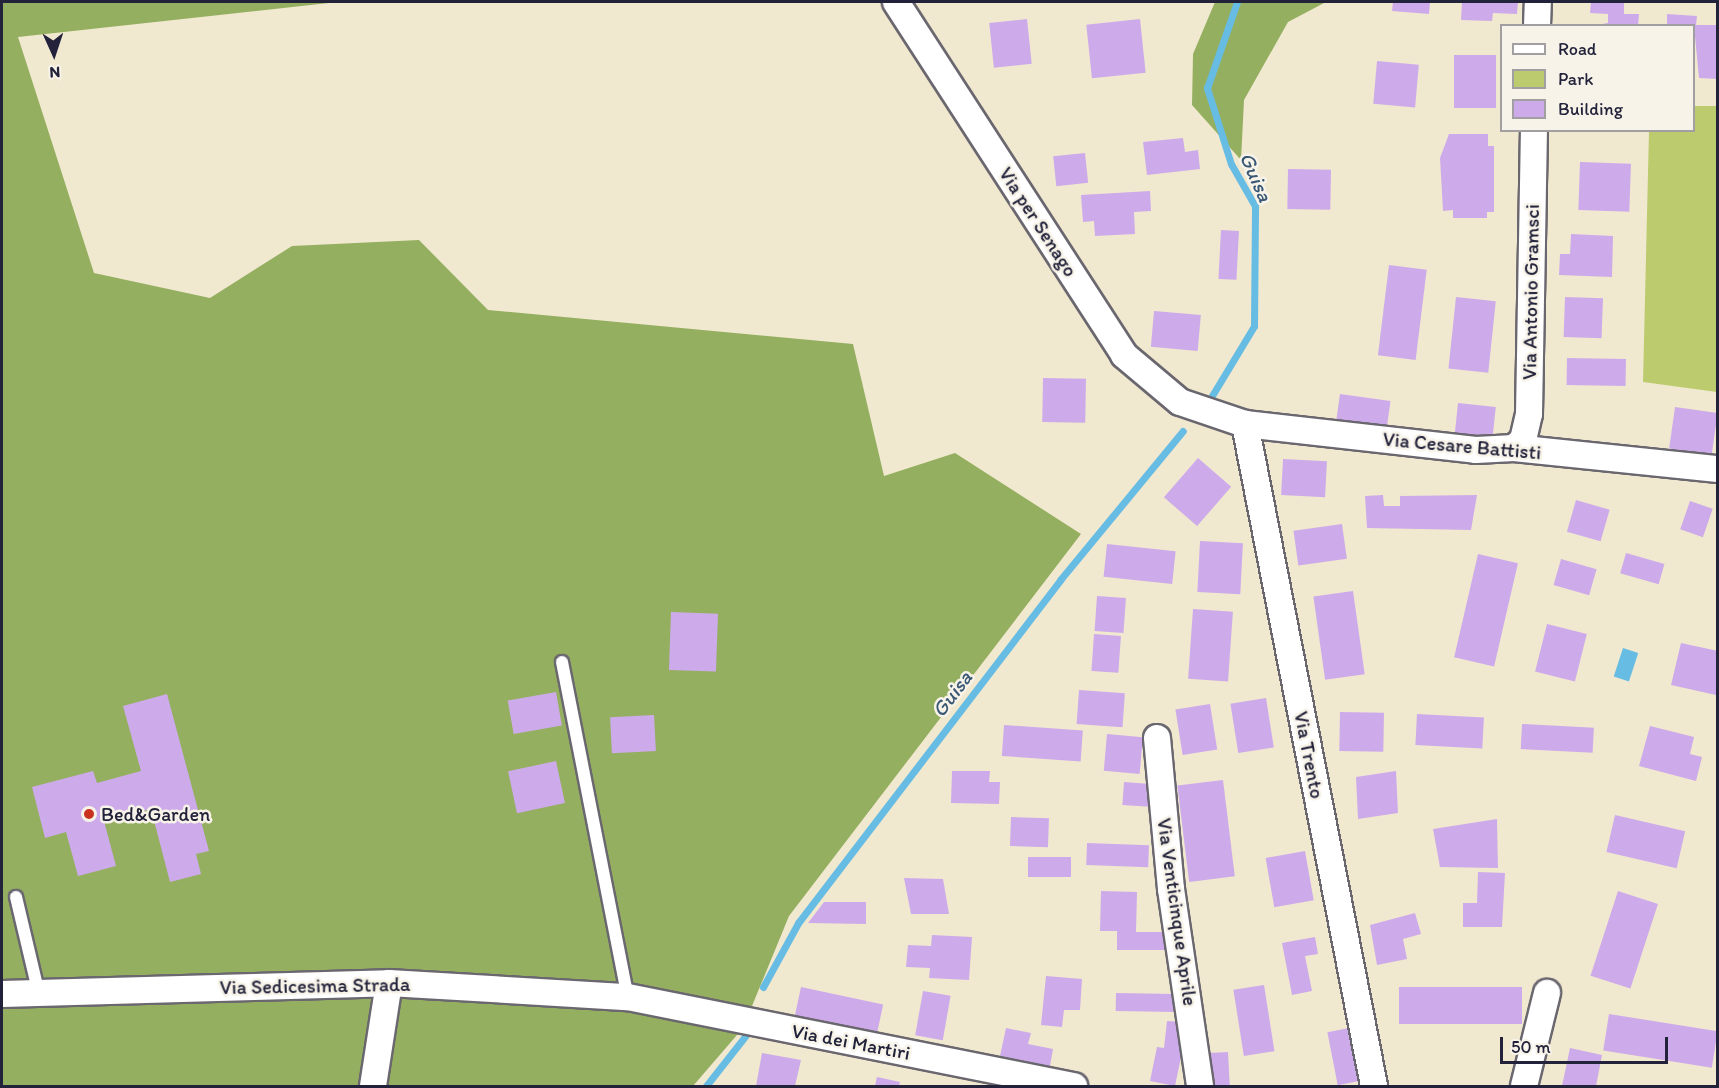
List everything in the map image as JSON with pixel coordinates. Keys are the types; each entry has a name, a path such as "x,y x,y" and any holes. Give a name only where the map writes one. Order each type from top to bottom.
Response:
{"street":[{"name":"Via per Senago","path":"896,2 1124,355 1149,381 1208,415"},
{"path":"1537,24 1538,2"},
{"name":"Via Antonio Gramsci","path":"1514,447 1523,440 1529,414 1534,132"},
{"name":"Via Cesare Battisti","path":"1208,415 1245,424 1476,450 1514,447 1718,469"},
{"name":"Via Trento","path":"1245,424 1374,1086"},
{"name":"Via Venticinque Aprile","path":"1157,738 1171,889 1200,1086"},
{"path":"373,1086 389,983"},
{"name":"Via Sedicesima Strada","path":"2,994 389,983 628,997"},
{"path":"1524,1086 1547,993"},
{"name":"Via dei Martiri","path":"628,997 1074,1086"}],"lane":[{"path":"562,662 628,997"},
{"path":"16,897 39,994"}],"green space":[{"path":"2,2 338,2 18,37 94,273 210,298 292,246 419,240 488,310 853,344 884,476 955,453 1081,534 789,916 743,1028 693,1086 2,1086"},
{"path":"1215,2 1326,2 1288,22 1244,100 1241,160 1192,105 1193,54"},
{"path":"1695,106 1717,106 1717,392 1643,382 1649,132 1695,132"}],"water":[{"path":"1623,648 1638,653 1629,681 1614,677"}],"building":[{"path":"1393,2 1430,2 1429,14 1392,11"},
{"path":"1462,2 1518,2 1517,14 1493,13 1492,21 1461,20"},
{"path":"1591,2 1624,2 1624,14 1639,14 1638,24 1602,24 1608,23 1608,14 1590,13"},
{"path":"1667,14 1697,16 1696,25 1718,25 1718,79 1699,78 1695,24 1667,24"},
{"path":"1027,19 1032,64 994,68 989,23"},
{"path":"1140,19 1146,73 1092,78 1086,25"},
{"path":"1454,55 1496,55 1496,108 1454,108"},
{"path":"1377,61 1419,65 1415,107 1373,104"},
{"path":"1449,134 1488,134 1488,146 1494,146 1494,212 1487,212 1487,218 1453,218 1453,210 1443,211 1440,158"},
{"path":"1183,138 1185,152 1198,150 1200,169 1147,175 1143,142"},
{"path":"1085,153 1088,183 1056,186 1053,156"},
{"path":"1580,162 1631,164 1629,212 1578,210"},
{"path":"1288,169 1331,170 1330,210 1287,209"},
{"path":"1150,191 1151,211 1134,212 1135,234 1095,236 1094,221 1083,222 1081,195"},
{"path":"1221,230 1239,231 1236,280 1218,279"},
{"path":"1571,234 1613,236 1612,277 1559,275 1560,254 1570,254"},
{"path":"1389,265 1427,270 1416,360 1378,355"},
{"path":"1456,297 1496,301 1488,373 1448,369"},
{"path":"1565,297 1603,298 1602,338 1564,337"},
{"path":"1154,311 1201,315 1198,351 1151,347"},
{"path":"1567,358 1626,359 1626,386 1567,385"},
{"path":"1043,378 1086,379 1085,423 1042,422"},
{"path":"1340,394 1391,401 1387,429 1336,422"},
{"path":"1458,403 1496,407 1492,441 1454,437"},
{"path":"1675,407 1718,413 1712,455 1669,449"},
{"path":"1198,458 1231,487 1197,526 1164,497"},
{"path":"1283,459 1327,461 1325,497 1281,495"},
{"path":"1383,495 1384,506 1400,506 1400,496 1477,495 1471,530 1367,528 1365,496"},
{"path":"1576,500 1610,510 1601,541 1567,532"},
{"path":"1690,501 1713,509 1703,537 1680,529"},
{"path":"1342,524 1347,559 1298,565 1293,531"},
{"path":"1200,541 1243,543 1240,594 1197,592"},
{"path":"1107,544 1176,551 1172,584 1104,577"},
{"path":"1626,553 1664,564 1659,584 1620,573"},
{"path":"1478,554 1518,563 1494,667 1454,657"},
{"path":"1561,559 1597,569 1589,595 1554,585"},
{"path":"1353,591 1365,674 1325,680 1313,597"},
{"path":"1097,596 1126,598 1123,633 1095,631"},
{"path":"1193,609 1233,612 1228,682 1188,679"},
{"path":"671,612 718,614 716,672 669,670"},
{"path":"1547,624 1587,634 1575,681 1535,672"},
{"path":"1094,634 1121,636 1118,673 1091,671"},
{"path":"1681,643 1718,651 1716,695 1671,685"},
{"path":"1079,690 1125,693 1123,727 1077,724"},
{"path":"556,692 562,725 514,734 508,701"},
{"path":"167,694 209,851 196,854 201,874 170,882 151,809 104,821 116,866 78,876 66,832 45,838 32,787 93,771 97,783 141,771 123,706"},
{"path":"1266,698 1274,747 1238,753 1230,704"},
{"path":"1210,704 1217,749 1183,755 1175,709"},
{"path":"1340,712 1384,713 1383,752 1339,751"},
{"path":"1417,714 1484,718 1482,748 1415,745"},
{"path":"654,715 656,751 612,753 610,717"},
{"path":"1522,724 1594,728 1593,753 1521,749"},
{"path":"1004,725 1083,731 1081,761 1002,756"},
{"path":"1650,726 1694,737 1690,754 1702,757 1696,781 1639,766"},
{"path":"1107,734 1143,737 1140,774 1104,771"},
{"path":"556,761 565,803 517,813 508,771"},
{"path":"952,771 990,771 989,782 1000,782 999,804 951,803"},
{"path":"1396,771 1398,813 1358,819 1356,777"},
{"path":"1223,780 1235,876 1189,882 1177,786"},
{"path":"1124,782 1151,784 1149,807 1122,805"},
{"path":"1615,815 1685,831 1677,868 1606,852"},
{"path":"1011,817 1049,818 1048,847 1010,846"},
{"path":"1497,819 1498,868 1440,867 1433,829"},
{"path":"1087,843 1149,845 1148,867 1086,865"},
{"path":"1305,851 1314,900 1274,907 1266,858"},
{"path":"1028,857 1071,857 1071,877 1028,877"},
{"path":"1478,872 1505,873 1502,927 1463,927 1463,903 1477,903"},
{"path":"904,878 943,879 949,914 911,914"},
{"path":"1101,891 1137,892 1136,932 1170,932 1170,950 1117,950 1117,931 1100,931"},
{"path":"1618,891 1658,904 1630,989 1590,976"},
{"path":"824,902 866,902 866,924 808,923"},
{"path":"1415,913 1421,934 1403,939 1407,959 1377,965 1370,925"},
{"path":"932,935 972,937 969,980 929,978 930,968 906,967 908,945 931,946"},
{"path":"1315,937 1318,954 1305,956 1312,991 1292,995 1282,943"},
{"path":"1046,976 1082,979 1080,1010 1064,1010 1062,1027 1041,1025"},
{"path":"1264,985 1274,1051 1244,1056 1233,990"},
{"path":"801,987 883,1004 877,1034 795,1016"},
{"path":"1399,987 1522,987 1522,1024 1399,1024"},
{"path":"923,991 951,996 943,1040 915,1035"},
{"path":"1116,993 1175,994 1175,1012 1116,1011"},
{"path":"1609,1014 1718,1031 1712,1068 1603,1051"},
{"path":"1167,1021 1182,1022 1185,1038 1175,1086 1150,1081 1157,1047 1164,1048"},
{"path":"1006,1028 1031,1033 1028,1044 1053,1049 1050,1066 1000,1056"},
{"path":"1349,1028 1359,1081 1338,1085 1327,1032"},
{"path":"1570,1048 1602,1055 1596,1086 1562,1086"},
{"path":"1228,1052 1230,1086 1210,1086 1208,1053"},
{"path":"762,1053 801,1060 795,1086 756,1086"},
{"path":"877,1077 900,1082 899,1086 875,1086"}],"waterway":[{"name":"Guisa","path":"1210,399 1254,326 1255,206 1231,164 1207,88 1237,2"},
{"name":"Guisa","path":"763,987 798,923 1060,580 1183,431"},
{"name":"Guisa","path":"706,1086 750,1030"}],"place":[{"name":"Bed&Garden","path":"89,814"}]}
